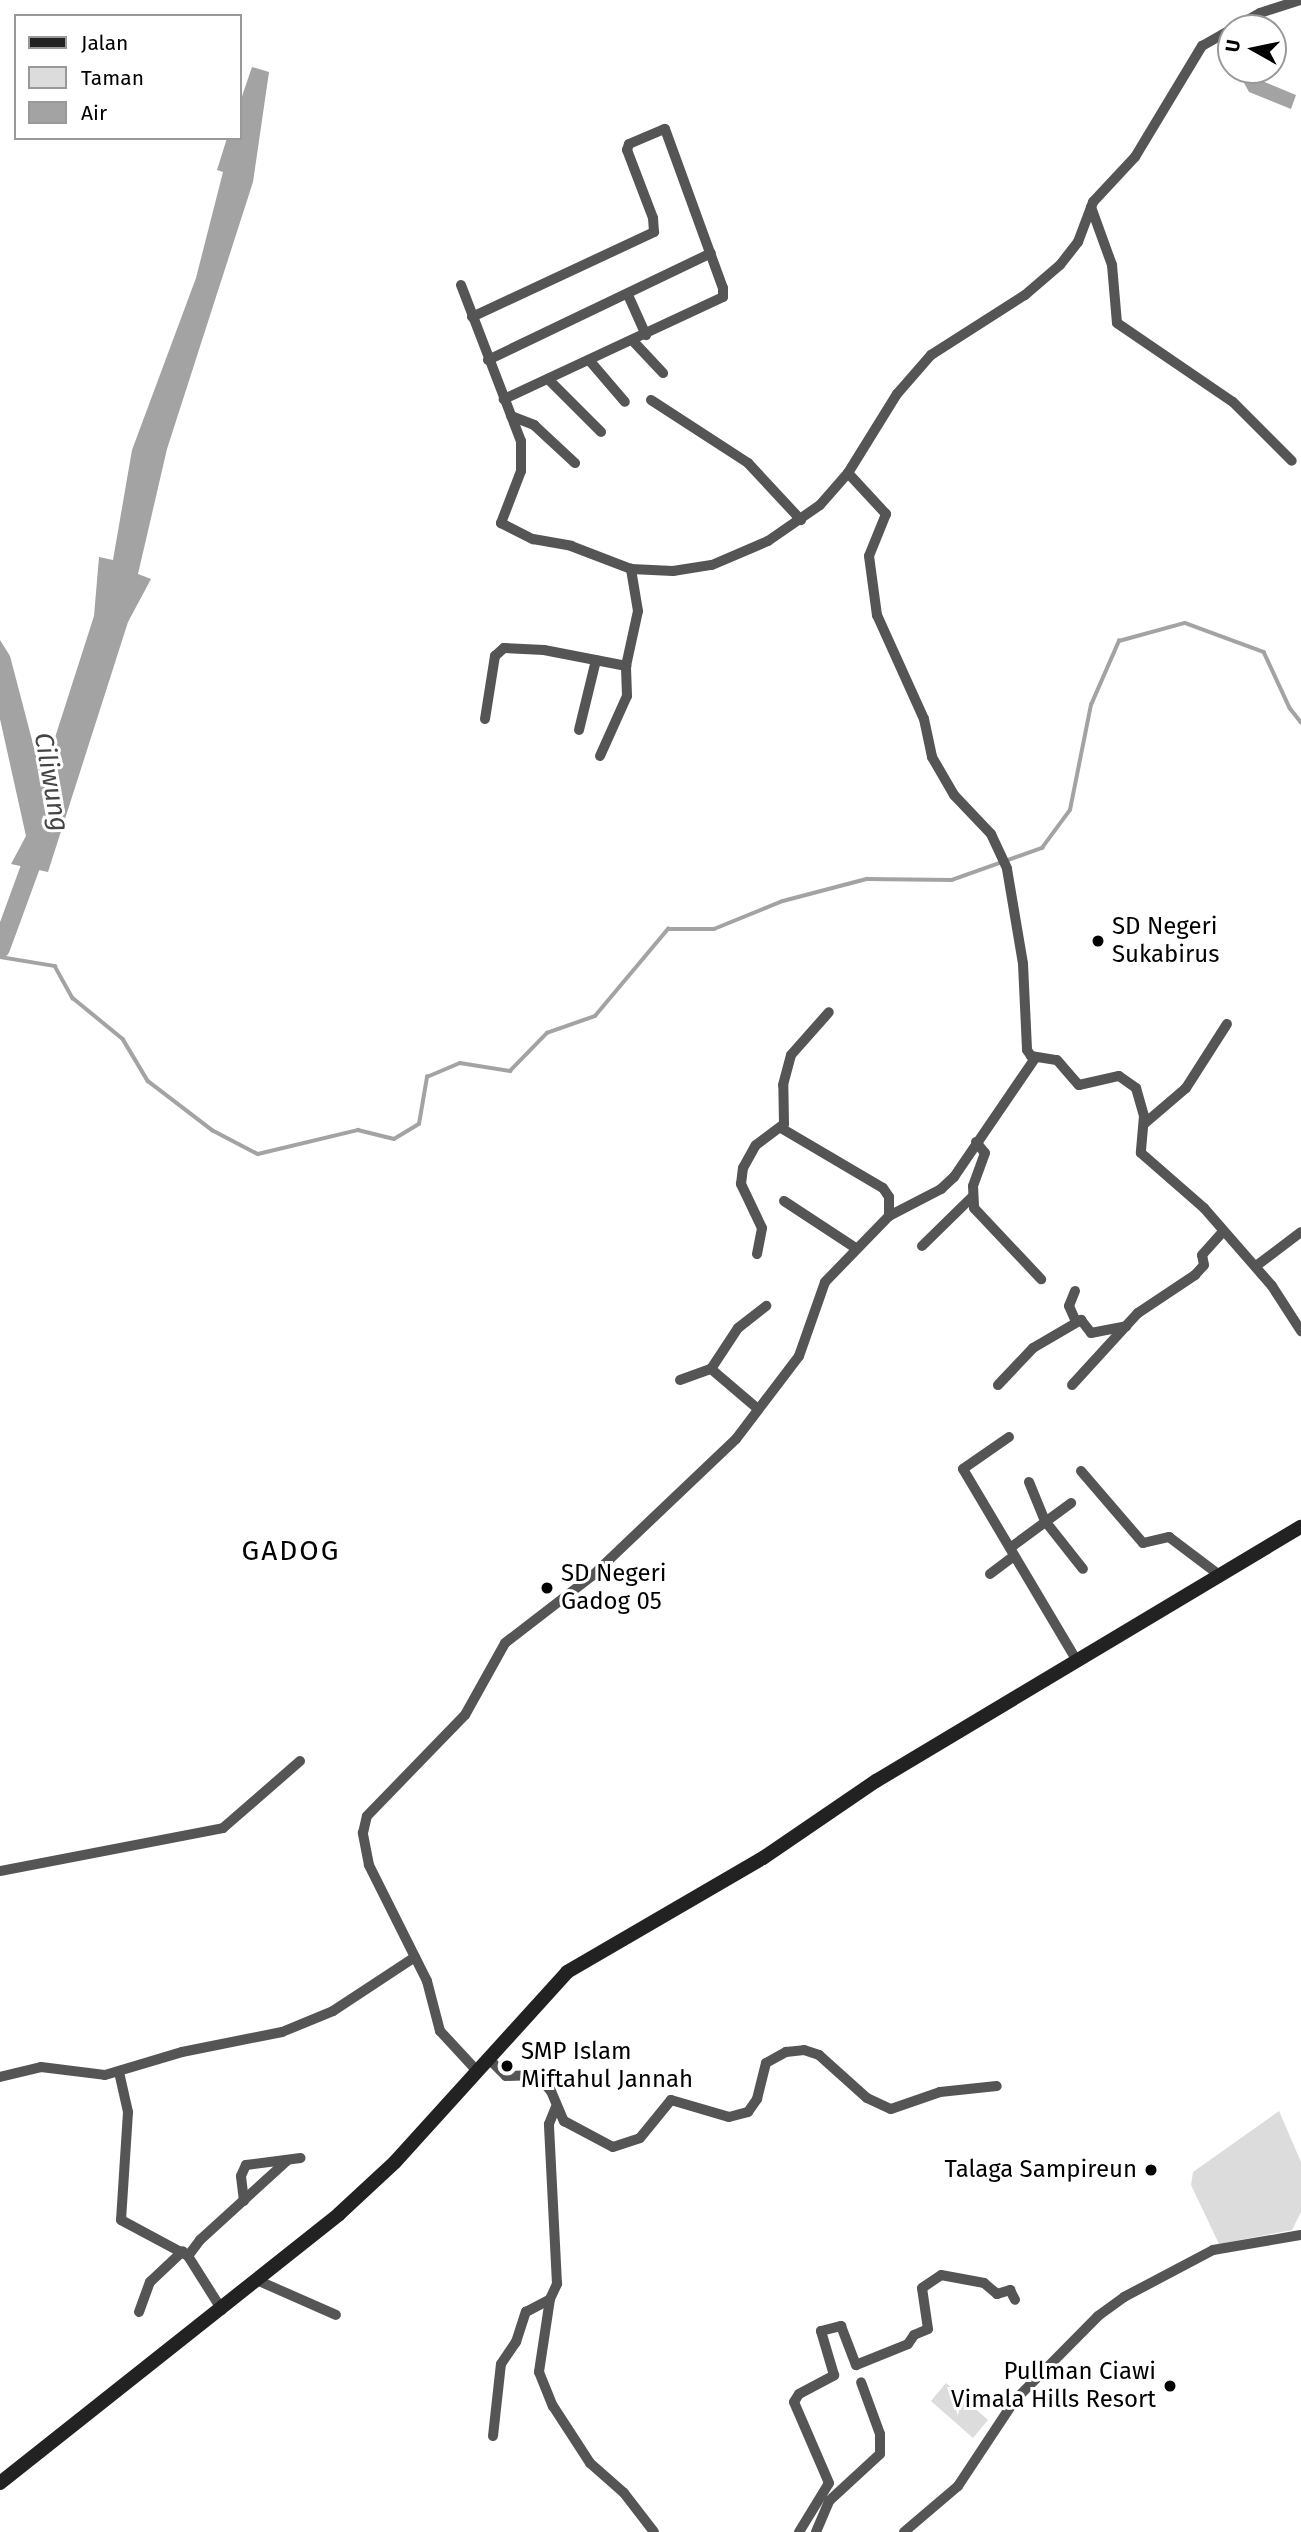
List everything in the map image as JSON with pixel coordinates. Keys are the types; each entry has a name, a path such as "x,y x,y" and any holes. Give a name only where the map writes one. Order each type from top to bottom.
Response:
{"street":[{"path":"461,285 511,416 523,458 500,523 533,539 571,546 631,569 685,570 712,565 755,548 801,520 848,473 919,368 944,343 1047,278 1079,242 1090,207 1135,158 1202,46 1259,13 1300,0"},
{"path":"472,317 654,232 653,218 627,150 629,144 661,128 665,129 723,288 721,300 504,399"},
{"path":"1090,207 1112,265 1116,323 1233,402 1292,461"},
{"path":"488,360 711,253"},
{"path":"628,295 646,335"},
{"path":"633,341 663,373"},
{"path":"589,360 625,402"},
{"path":"548,379 601,432"},
{"path":"651,400 748,463 801,520"},
{"path":"511,416 534,425 575,463"},
{"path":"848,473 886,514 869,556 877,615 924,719 932,757 954,794 996,843 1007,869 1023,964 1026,1044 1029,1054 1057,1060 1079,1085 1115,1077 1128,1081 1141,1098 1144,1124 1141,1153 1199,1203 1222,1233 1256,1266 1301,1331"},
{"path":"600,756 625,702 626,666 638,611 631,569"},
{"path":"485,719 494,660 501,650 544,650 626,666"},
{"path":"579,730 596,660"},
{"path":"757,1254 762,1227 741,1177 754,1147 781,1128 790,1055 829,1012"},
{"path":"1144,1124 1186,1088 1227,1024"},
{"path":"478,2072 442,2035 415,1957 369,1865 363,1833 367,1816 465,1715 505,1643 592,1576 636,1530 686,1490 736,1439 758,1409 779,1388 805,1344 825,1282 889,1216 942,1189 1036,1057"},
{"path":"781,1128 883,1188 889,1197 889,1216"},
{"path":"922,1246 971,1198 985,1153 976,1142"},
{"path":"971,1198 977,1213 1041,1279"},
{"path":"784,1201 857,1249"},
{"path":"1256,1266 1301,1231"},
{"path":"1072,1385 1126,1326 1186,1277 1195,1275 1204,1265 1202,1255 1222,1233"},
{"path":"1075,1291 1069,1306 1076,1322"},
{"path":"680,1380 711,1368 738,1328 766,1306"},
{"path":"998,1385 1026,1353 1076,1322 1083,1320 1091,1333 1126,1326"},
{"path":"711,1368 758,1409"},
{"path":"1009,1437 962,1468 1076,1658"},
{"path":"1081,1471 1144,1544 1169,1537 1218,1574"},
{"path":"1029,1482 1045,1521 1083,1569"},
{"path":"990,1574 1045,1521 1071,1503"},
{"path":"0,2483 259,2281 395,2162 478,2072 552,1984 589,1956 764,1858 876,1780 1076,1658 1301,1527"},
{"path":"0,1871 223,1828 300,1761"},
{"path":"0,2077 41,2067 96,2076 120,2072 312,2022 415,1957"},
{"path":"489,2059 506,2076 528,2073 540,2077 564,2121 583,2134 613,2147 626,2146 644,2134 671,2100 729,2116 748,2112 771,2056 804,2050 831,2063 867,2098 891,2109 940,2092 997,2086"},
{"path":"120,2072 128,2112 121,2220 129,2228 186,2253 222,2309"},
{"path":"556,2107 549,2128 558,2278 550,2299 539,2372 553,2406 590,2463 624,2493 654,2532"},
{"path":"244,2201 244,2167 301,2158"},
{"path":"139,2312 150,2282 186,2253 288,2160"},
{"path":"904,2532 958,2486 1015,2400 1098,2316 1124,2297 1213,2250 1296,2234"},
{"path":"799,2532 829,2483 794,2402 800,2394 834,2375 821,2331 841,2326 856,2365 908,2344 914,2335 928,2329 930,2319 922,2288 941,2275 984,2283 997,2294 1010,2290 1015,2300"},
{"path":"259,2281 336,2315"},
{"path":"493,2436 498,2373 516,2343 526,2312 550,2299"},
{"path":"816,2532 829,2501 880,2454 880,2434 861,2382"}],"green space":[{"path":"1279,2111 1301,2162 1301,2212 1292,2230 1219,2244 1191,2185 1193,2172"},
{"path":"946,2383 988,2420 973,2438 931,2401"}],"water":[{"path":"252,67 269,72 253,182 167,449 138,574 151,579 128,622 48,872 11,864 26,836 0,719 0,640 10,656 42,778 94,616 99,557 113,560 132,450 196,278 223,172 217,170 226,140 242,140 242,96"},
{"path":"1245,84 1269,84 1296,95 1291,109 1249,92"}],"waterway":[{"path":"0,957 55,966 73,998 123,1039 148,1081 212,1130 258,1154 358,1130 394,1139 419,1124 427,1077 460,1063 510,1071 547,1033 595,1016 668,929 714,929 783,901 867,879 952,880 1042,848 1070,810 1091,705 1119,641 1185,623 1264,652 1290,708 1301,722"},
{"name":"Ciliwung","path":"0,948 38,844"}],"place":[{"name":"SD Negeri Sukabirus","path":"1098,941"},
{"name":"SD Negeri Gadog 05","path":"547,1588"},
{"name":"SMP Islam Miftahul Jannah","path":"507,2066"},
{"name":"Talaga Sampireun","path":"1151,2170"},
{"name":"Pullman Ciawi Vimala Hills Resort","path":"1170,2386"}],"district":[{"name":"GADOG","path":"291,1551"}]}
